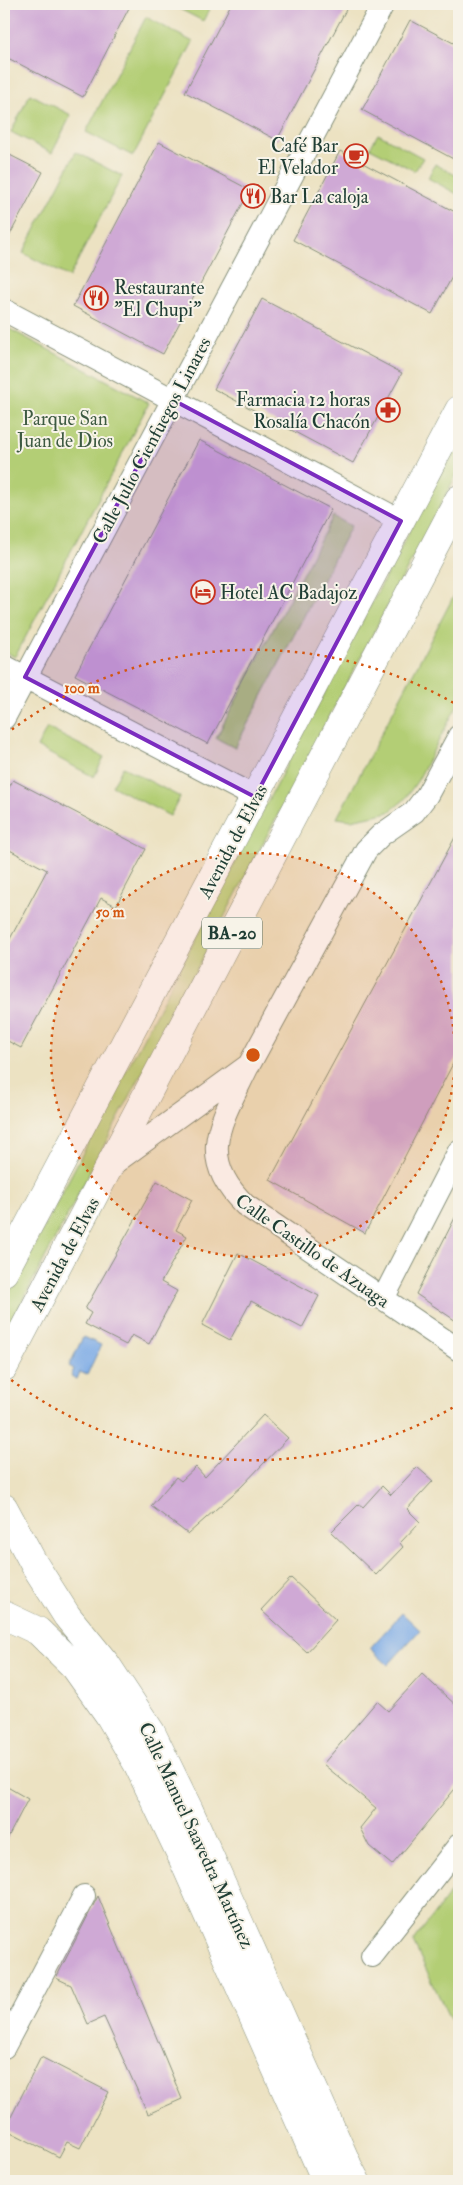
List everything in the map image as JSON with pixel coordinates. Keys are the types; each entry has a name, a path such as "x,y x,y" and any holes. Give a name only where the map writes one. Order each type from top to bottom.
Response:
{"main road":[{"name":"Avenida de Elvas","path":"4,1272 459,410"},
{"name":"Avenida de Elvas","path":"4,1367 459,499"},
{"name":"Calle Manuel Saavedra Martínez","path":"4,1508 34,1564 67,1616 106,1664 151,1732 193,1819 356,2181"},
{"name":"Calle Manuel Saavedra Martínez","path":"4,1615 38,1631 75,1667 119,1732 138,1765 182,1857 326,2181"}],"street":[{"name":"Calle Julio Cienfuegos Linares","path":"4,718 383,4"},
{"path":"4,310 402,521"},
{"path":"4,666 255,797"},
{"name":"Avenida de Elvas","path":"110,1166 249,1065 366,850 381,835 414,812 452,761 459,736"},
{"name":"Calle Castillo de Azuaga","path":"249,1065 221,1123 217,1158 221,1176 230,1191 245,1205 459,1350"},
{"path":"383,1299 459,1152"},
{"path":"372,1956 459,1845"},
{"path":"4,2047 84,1896"}],"highlighted area":[{"path":"173,400 401,521 255,797 25,677"}],"green space":[{"path":"170,4 212,4 203,21"},
{"path":"146,17 193,42 133,156 86,132"},
{"path":"30,94 71,115 52,153 11,132"},
{"path":"378,134 423,158 415,171 370,148"},
{"path":"76,152 122,176 69,277 23,253"},
{"path":"435,164 459,177 459,195 428,178"},
{"name":"Parque San Juan de Dios","path":"4,326 149,403 15,657 4,651"},
{"path":"459,437 459,470 4,1336 4,1303"},
{"path":"333,516 351,526 235,748 216,738"},
{"path":"459,586 459,702 418,780 404,800 389,812 351,820 337,818"},
{"path":"47,728 104,757 94,777 37,747"},
{"path":"123,767 180,797 170,816 112,786"},
{"path":"459,1881 459,2038 413,1942"}],"water":[{"path":"83,1337 101,1345 87,1375 80,1372 77,1379 71,1376 74,1369 69,1366"},
{"path":"402,1613 420,1630 388,1665 370,1648"}],"building":[{"path":"4,4 131,4 83,97 4,56"},
{"path":"231,4 349,4 277,140 185,92"},
{"path":"410,20 459,46 459,162 362,110"},
{"path":"159,142 250,190 163,354 73,306"},
{"path":"340,151 459,214 459,264 432,314 293,240"},
{"path":"4,152 43,172 4,246"},
{"path":"262,299 402,373 353,463 214,389"},
{"name":"Hotel AC Badajoz","path":"199,440 331,509 208,744 75,675"},
{"path":"13,780 146,849 116,906 101,898 21,1048 4,1039 4,950 47,870 4,847 4,797"},
{"path":"459,830 459,1052 365,1233 270,1180"},
{"path":"157,1181 192,1200 176,1230 187,1236 161,1282 177,1291 149,1344 132,1335 126,1345 85,1324 91,1313 85,1309"},
{"path":"459,1210 459,1323 416,1294"},
{"path":"238,1253 319,1296 302,1328 251,1301 230,1340 202,1325"},
{"path":"263,1415 288,1438 241,1487 188,1534 151,1506 176,1477 181,1481 196,1467 205,1477"},
{"path":"417,1467 433,1481 407,1509 420,1522 400,1543 403,1547 376,1575 331,1532 359,1504 363,1507 382,1486 391,1495"},
{"path":"291,1578 336,1620 307,1652 261,1610"},
{"path":"422,1674 459,1708 459,1784 392,1865 369,1846 360,1828 376,1808 323,1764 377,1701 388,1711"},
{"path":"4,1785 28,1799 4,1845"},
{"path":"98,1896 182,2099 148,2114 104,2017 88,2024 71,1985 56,1978"},
{"path":"41,2057 109,2092 80,2148 67,2142 59,2157 5,2129"}],"place":[{"name":"Café Bar El Velador","path":"356,156"},
{"name":"Bar La caloja","path":"253,196"},
{"name":"Restaurante \"El Chupi\"","path":"96,298"},
{"name":"Farmacia 12 horas Rosalía Chacón","path":"388,410"},
{"name":"Hotel AC Badajoz","path":"203,592"}]}
